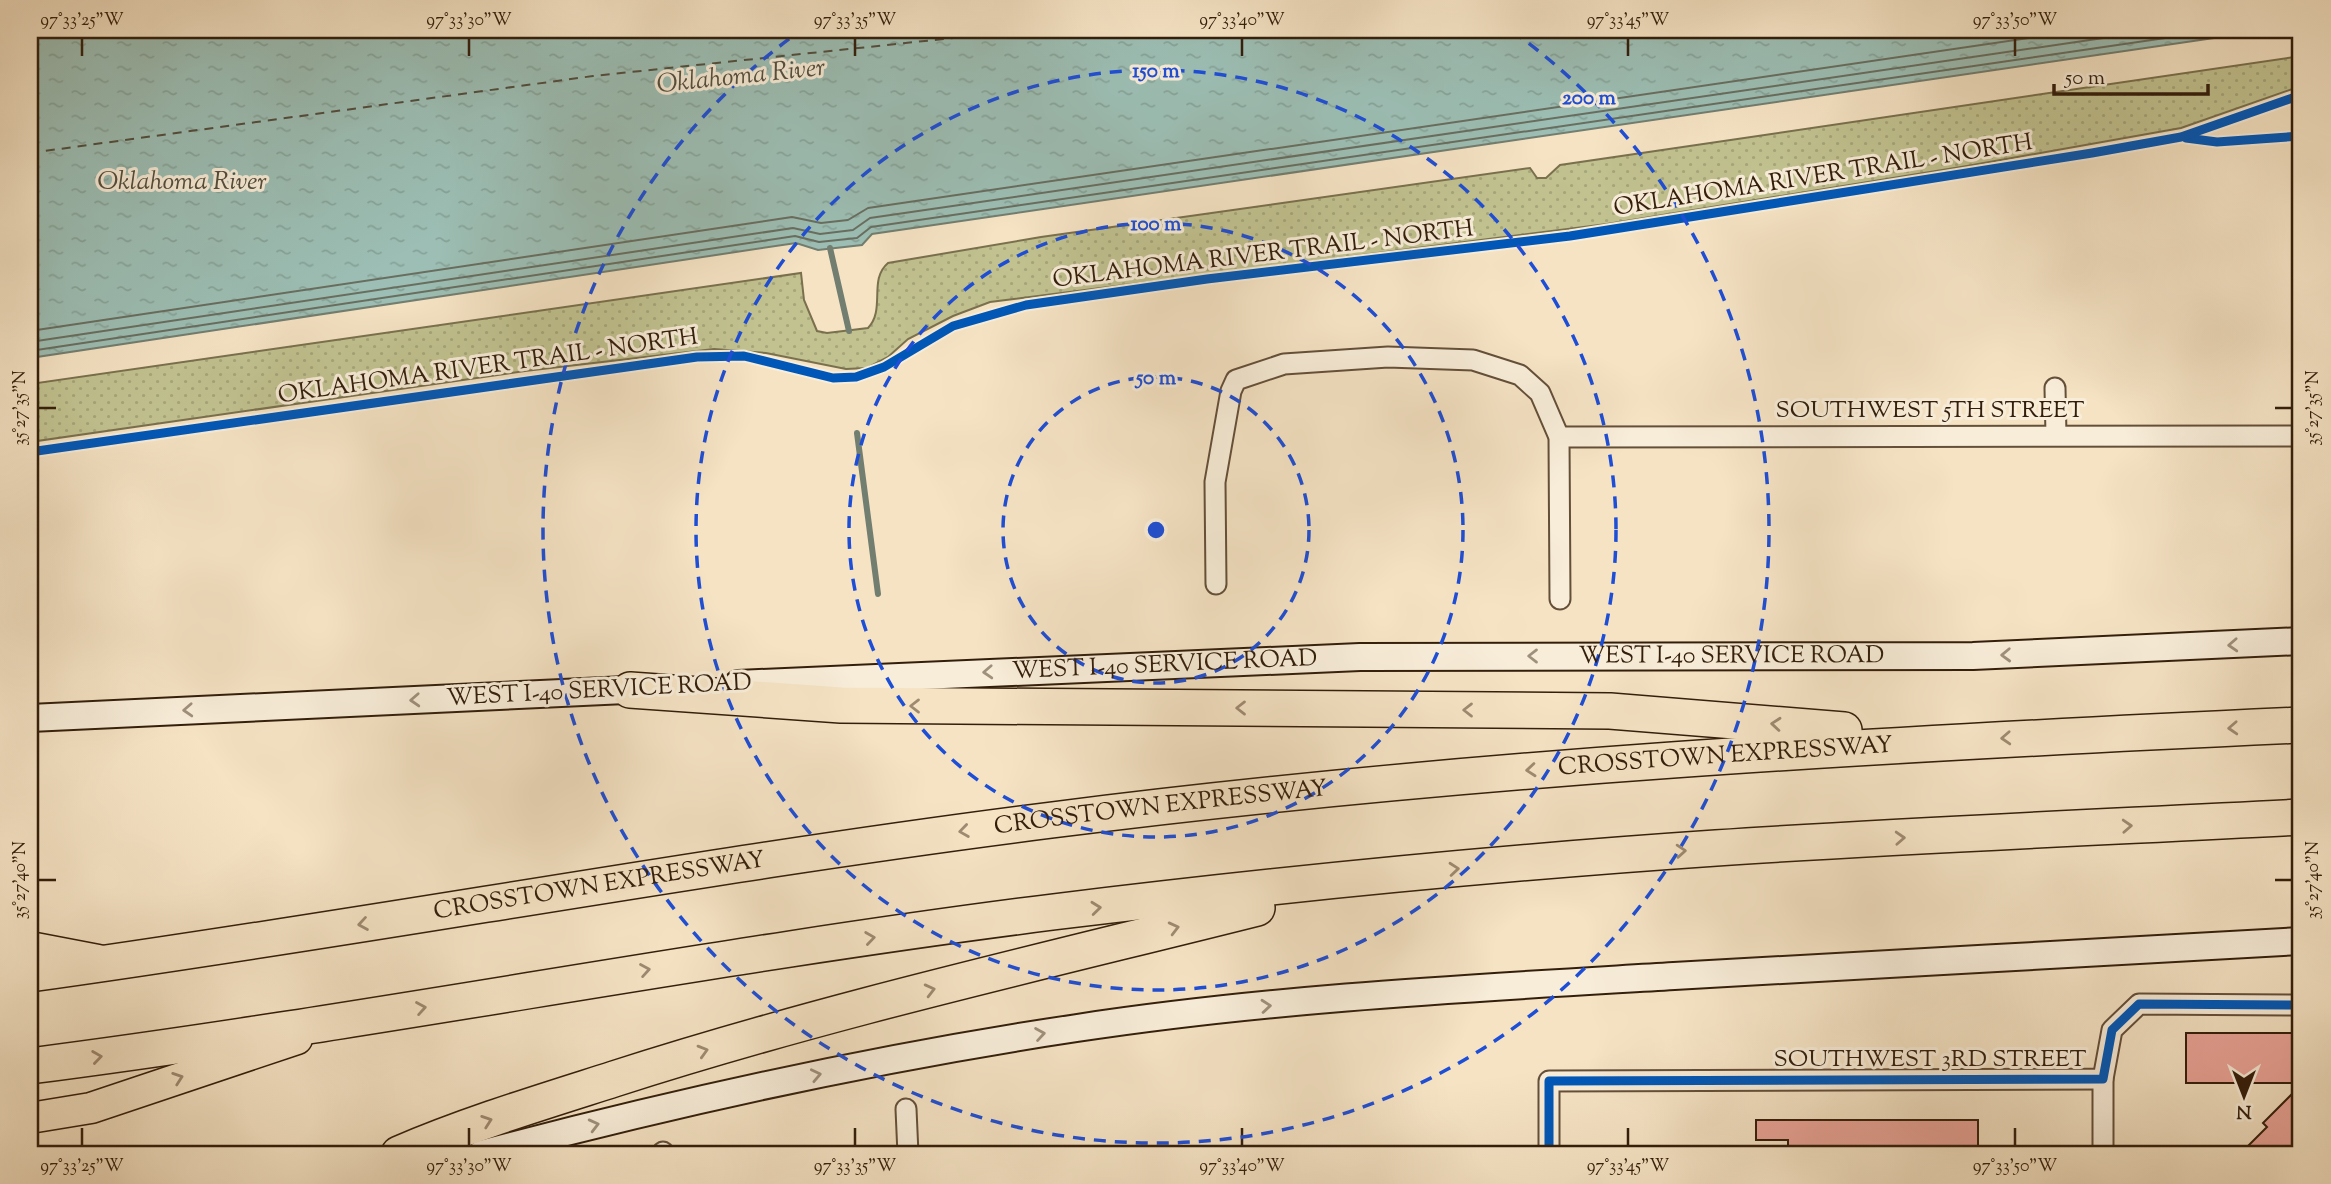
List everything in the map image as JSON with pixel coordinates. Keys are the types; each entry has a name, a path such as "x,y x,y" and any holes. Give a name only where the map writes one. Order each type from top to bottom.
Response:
{"highway":[{"path":"630,690 841,705 1610,710 1966,740"},
{"name":"CROSSTOWN EXPRESSWAY","path":"30,974 754,861 1057,819 1329,788 1616,762 1966,740 2301,726"},
{"path":"30,1066 354,1020 717,959 1053,912 1386,875 1721,848 2301,817"},
{"path":"399,1154 552,1098 689,1054 816,1019 1386,875"}],"main road":[{"name":"WEST I-40 SERVICE ROAD","path":"30,718 1360,657 1934,657 2301,641"},
{"path":"481,1154 701,1099 829,1072 1065,1030 1205,1012 1535,984 2301,941"},
{"path":"30,947 112,962"},
{"path":"30,1118 90,1108 354,1020"}],"street":[{"path":"1216,584 1215,482 1231,391 1236,380 1284,364 1350,358 1473,360 1520,376 1530,384 1540,393 1559,437 1560,599"},
{"path":"2055,388 2056,435"},
{"name":"SOUTHWEST 5TH STREET","path":"1559,437 2301,436"},
{"name":"SOUTHWEST 3RD STREET","path":"1549,1154 1549,1081 2104,1079 2105,1057 2112,1030 2139,1004 2301,1005"},
{"path":"2103,1154 2104,1079"},
{"path":"906,1109 908,1154"}],"green space":[{"path":"2301,56 2301,86 2181,128 1967,166 1607,224 990,302 953,316 908,339 888,357 867,368 846,369 766,353 714,349 525,371 30,442 30,384 801,273 804,300 817,331 827,333 868,328 876,312 879,278 888,263 1041,237 1530,168 1537,178 1546,178 1560,165"}],"water":[{"name":"Oklahoma River","path":"30,30 2269,30 872,234 862,245 818,250 796,243 30,358"}],"building":[{"path":"2186,1033 2301,1033 2301,1083 2186,1083"},
{"path":"2301,1085 2301,1154 2240,1154 2267,1127 2263,1123"},
{"path":"1756,1120 1978,1120 1978,1148 1788,1148 1788,1140 1756,1140"}],"waterway":[{"path":"830,248 849,331"},
{"path":"857,433 878,594"}],"ferry route":[{"path":"30,153 593,76 1029,30"}],"cycle path":[{"name":"OKLAHOMA RIVER TRAIL - NORTH","path":"30,452 697,357 744,356 833,378 856,377 884,367 953,326 1026,305 1207,279 1570,236 2092,153 2181,137 2301,95"},
{"path":"2186,138 2217,142 2301,136"},
{"path":"1549,1154 1549,1081 2103,1079 2112,1030 2139,1004 2301,1005"}]}
